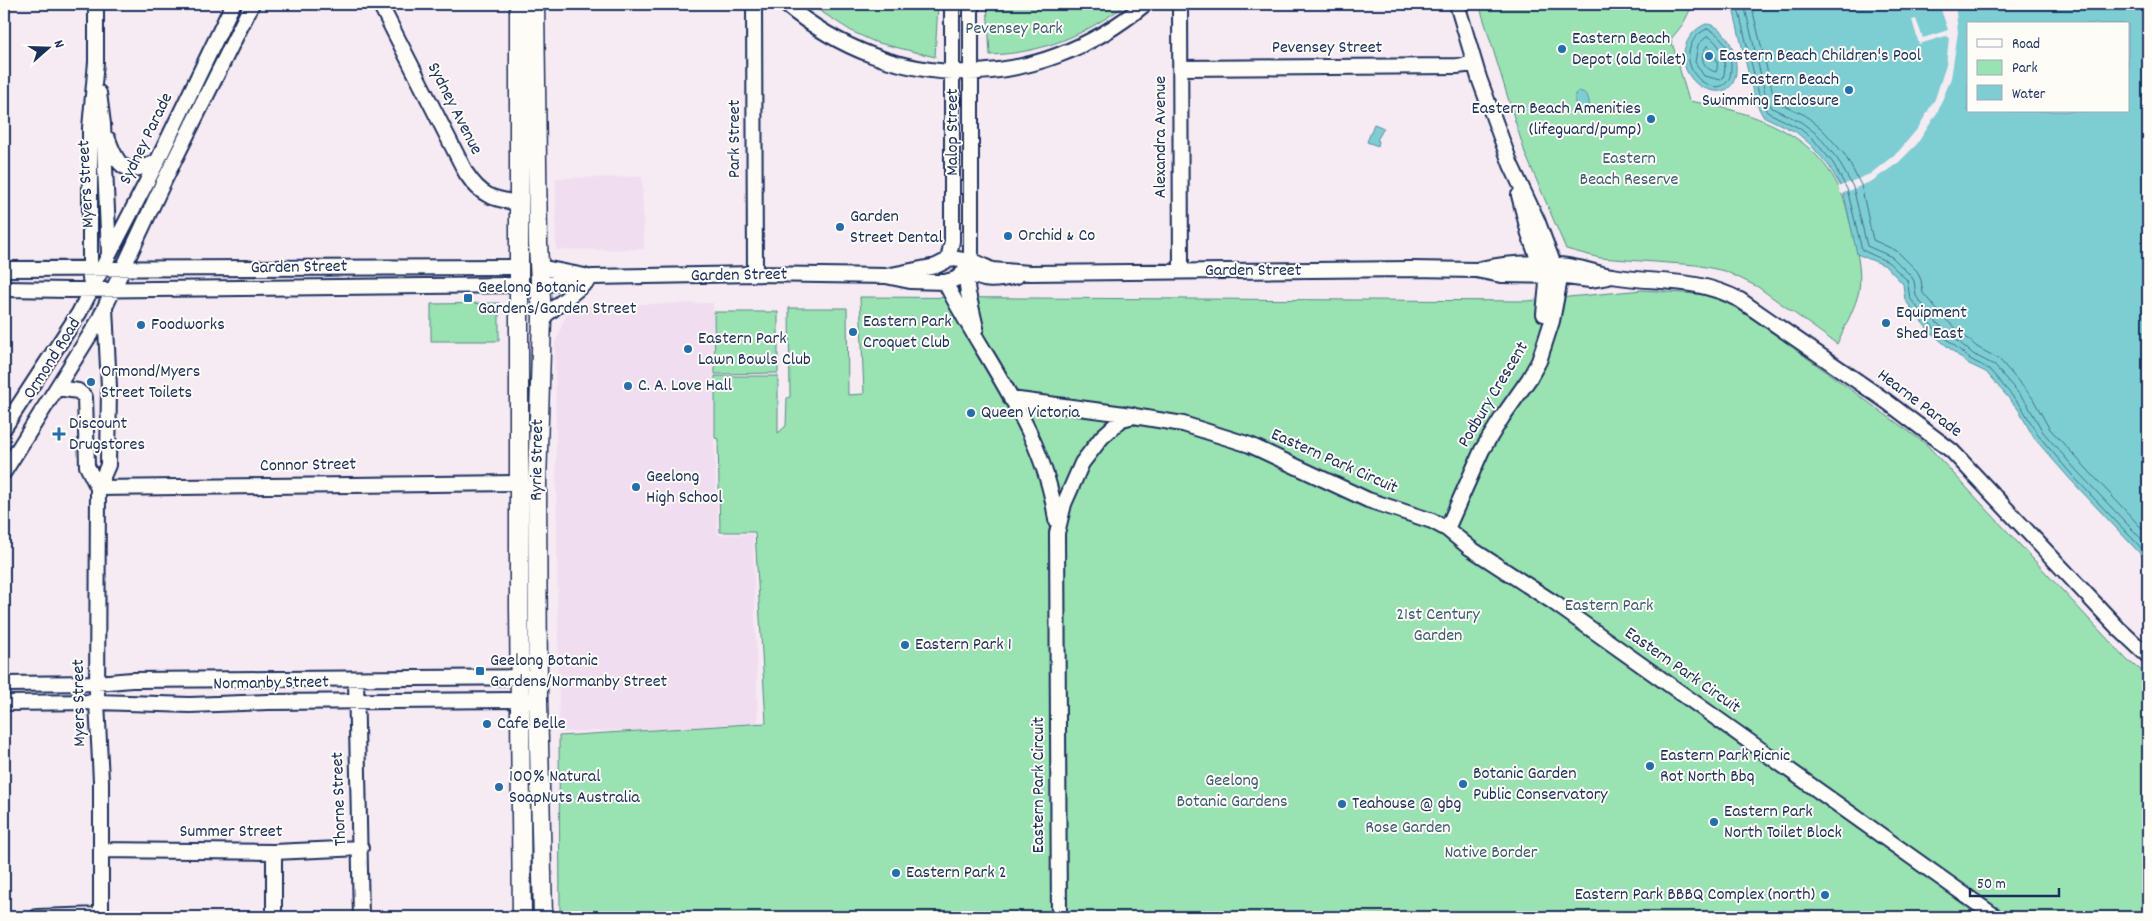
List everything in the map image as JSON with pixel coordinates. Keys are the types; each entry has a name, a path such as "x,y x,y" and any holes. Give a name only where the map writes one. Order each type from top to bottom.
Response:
{"main road":[{"name":"Ryrie Street","path":"519,4 519,483 522,917"},
{"name":"Ryrie Street","path":"536,4 542,318 537,483 538,700 543,917"},
{"name":"Garden Street","path":"519,267 540,276"},
{"name":"Garden Street","path":"519,285 540,276"},
{"path":"519,483 537,483"}],"street":[{"name":"Myers Street","path":"96,4 96,62 90,128 107,266"},
{"name":"Sydney Parade","path":"111,290 107,266 233,4"},
{"name":"Sydney Parade","path":"91,289 107,266 252,4"},
{"name":"Sydney Avenue","path":"380,4 448,142 469,179 486,195 496,199 519,203"},
{"name":"Park Street","path":"754,4 755,274"},
{"path":"784,4 818,29 864,53 908,66 929,70 952,71 1015,68 1065,53 1102,36 1145,4"},
{"name":"Malop Street","path":"948,260 952,241 952,4"},
{"name":"Malop Street","path":"968,265 972,155 971,4"},
{"name":"Alexandra Avenue","path":"1180,4 1181,271"},
{"path":"1457,4 1474,64 1511,165 1537,220 1549,270"},
{"name":"Myers Street","path":"96,62 103,124 107,266"},
{"name":"Pevensey Street","path":"1180,68 1457,66 1474,64"},
{"path":"103,124 115,158 123,166 129,169 137,169 157,162"},
{"path":"952,155 972,155"},
{"name":"Garden Street","path":"886,276 936,266 948,260 968,265 975,277 988,281 999,281 1030,273 1476,270 1504,264 1549,270"},
{"path":"946,282 956,278 968,265"},
{"name":"Eastern Park Circuit","path":"968,265 970,302 980,341"},
{"name":"Garden Street","path":"4,269 107,266 164,269 426,266 519,267"},
{"path":"426,266 426,287"},
{"path":"312,268 312,287"},
{"path":"38,269 38,289"},
{"path":"163,289 164,269"},
{"name":"Hearne Parade","path":"1549,270 1590,280 1611,276 1698,284 1730,295 1771,320 1878,395 1957,456 2118,628 2148,656"},
{"name":"Podbury Crescent","path":"1442,526 1482,450 1539,361 1553,315 1559,284 1549,270"},
{"name":"Garden Street","path":"540,276 631,277 755,274 886,276 910,281 946,282"},
{"path":"542,318 593,277"},
{"name":"Eastern Park Circuit","path":"946,282 980,341 1034,443 1047,476 1053,501 1057,533 1059,917"},
{"name":"Garden Street","path":"4,289 111,290 519,285"},
{"name":"Ormond Road","path":"5,424 72,326 91,289"},
{"name":"Ormond Road","path":"4,472 106,306 111,290"},
{"name":"Myers Street","path":"101,916 101,781 97,702 98,488 108,465 109,410 106,306"},
{"name":"Myers Street","path":"57,388 82,393 86,397 87,466 98,488"},
{"name":"Eastern Park Circuit","path":"1011,399 1183,424 1213,432 1250,445 1382,505 1442,526 1470,548 1553,602 1996,917"},
{"path":"86,410 109,410"},
{"name":"Eastern Park Circuit","path":"1057,533 1064,504 1085,459 1102,436 1114,425 1122,419 1134,416"},
{"name":"Connor Street","path":"98,488 519,483"},
{"name":"Normanby Street","path":"4,684 97,683 132,680 538,677"},
{"name":"Thorne Street","path":"356,679 361,917"},
{"name":"Normanby Street","path":"4,703 97,702 190,705 356,701 538,700"},
{"name":"Summer Street","path":"101,850 274,852 361,848"},
{"path":"274,852 274,917"},
{"path":"37,917 101,916"}],"shaded area":[{"path":"642,177 644,249 556,250 556,178"},
{"name":"Geelong High School","path":"713,303 714,441 718,535 753,534 758,727 559,732 555,343 566,315 583,305"}],"green space":[{"path":"809,4 938,4 935,57 875,42 853,32"},
{"name":"Pevensey Park","path":"987,4 1127,4 1095,25 1063,40 1028,51 990,55"},
{"name":"Eastern Beach Reserve","path":"1479,4 1693,4 1683,24 1671,39 1689,101 1736,111 1780,128 1800,141 1817,156 1832,175 1843,197 1857,250 1860,282 1856,302 1837,344 1758,287 1725,271 1696,265 1600,258 1566,249 1525,153"},
{"name":"Eastern Park","path":"1642,290 1709,295 1741,310 1926,444 2128,661 2148,675 2148,917 560,917 559,736 766,723 755,532 720,532 718,439 715,438 715,376 778,376 778,433 786,426 787,398 790,397 789,308 847,308 848,395 864,394 860,297 1527,301"},
{"path":"499,303 499,341 431,341 431,304"},
{"path":"714,312 778,312 778,373 715,374"}],"water":[{"path":"1732,4 2148,4 2148,562 2034,438 2018,409 1986,372 1967,363 1929,331 1905,300 1903,284 1886,266 1857,254 1843,190 1829,166 1810,144 1796,132 1763,116 1755,101"},
{"name":"Eastern Beach Children's Pool","path":"1706,24 1717,28 1726,36 1736,62 1736,75 1732,85 1723,91 1710,90 1695,83 1685,68 1685,46 1693,33"},
{"path":"1579,91 1585,93 1589,100 1589,108 1585,112 1578,110 1575,103 1575,94"},
{"path":"1374,124 1384,128 1377,140 1379,141 1378,146 1367,142"}],"pier":[{"path":"1939,4 1955,4 1958,32 1951,78 1937,113 1917,144 1898,163 1872,181 1841,194 1838,187 1870,174 1898,152 1918,128 1935,99 1946,65 1949,38 1946,36 1919,44 1912,20 1916,19 1923,38 1948,30"}],"place":[{"name":"Eastern Beach Depot (old Toilet)","path":"1562,49"},
{"name":"Eastern Beach Children's Pool","path":"1709,56"},
{"name":"Eastern Beach Swimming Enclosure","path":"1849,90"},
{"name":"Eastern Beach Amenities (lifeguard/pump)","path":"1651,119"},
{"name":"Garden Street Dental","path":"840,227"},
{"name":"Orchid & Co","path":"1008,236"},
{"name":"Geelong Botanic Gardens/Garden Street","path":"468,298"},
{"name":"Equipment Shed East","path":"1886,323"},
{"name":"Foodworks","path":"141,325"},
{"name":"Eastern Park Croquet Club","path":"853,332"},
{"name":"Eastern Park Lawn Bowls Club","path":"688,349"},
{"name":"Ormond/Myers Street Toilets","path":"91,382"},
{"name":"C. A. Love Hall","path":"628,386"},
{"name":"Queen Victoria","path":"971,413"},
{"name":"Discount Drugstores","path":"59,434"},
{"name":"Geelong High School","path":"636,487"},
{"name":"Eastern Park 1","path":"905,645"},
{"name":"Geelong Botanic Gardens/Normanby Street","path":"480,671"},
{"name":"Cafe Belle","path":"487,724"},
{"name":"Eastern Park Picnic Rot North Bbq","path":"1650,766"},
{"name":"Botanic Garden Public Conservatory","path":"1463,784"},
{"name":"100% Natural SoapNuts Australia","path":"499,787"},
{"name":"Teahouse @ gbg","path":"1342,804"},
{"name":"Eastern Park North Toilet Block","path":"1714,822"},
{"name":"Eastern Park 2","path":"896,873"},
{"name":"Eastern Park BBBQ Complex (north)","path":"1825,895"}],"park label":[{"name":"21st Century Garden","path":"1438,625"},
{"name":"Geelong Botanic Gardens","path":"1232,791"},
{"name":"Rose Garden","path":"1408,828"},
{"name":"Native Border","path":"1491,853"}]}
